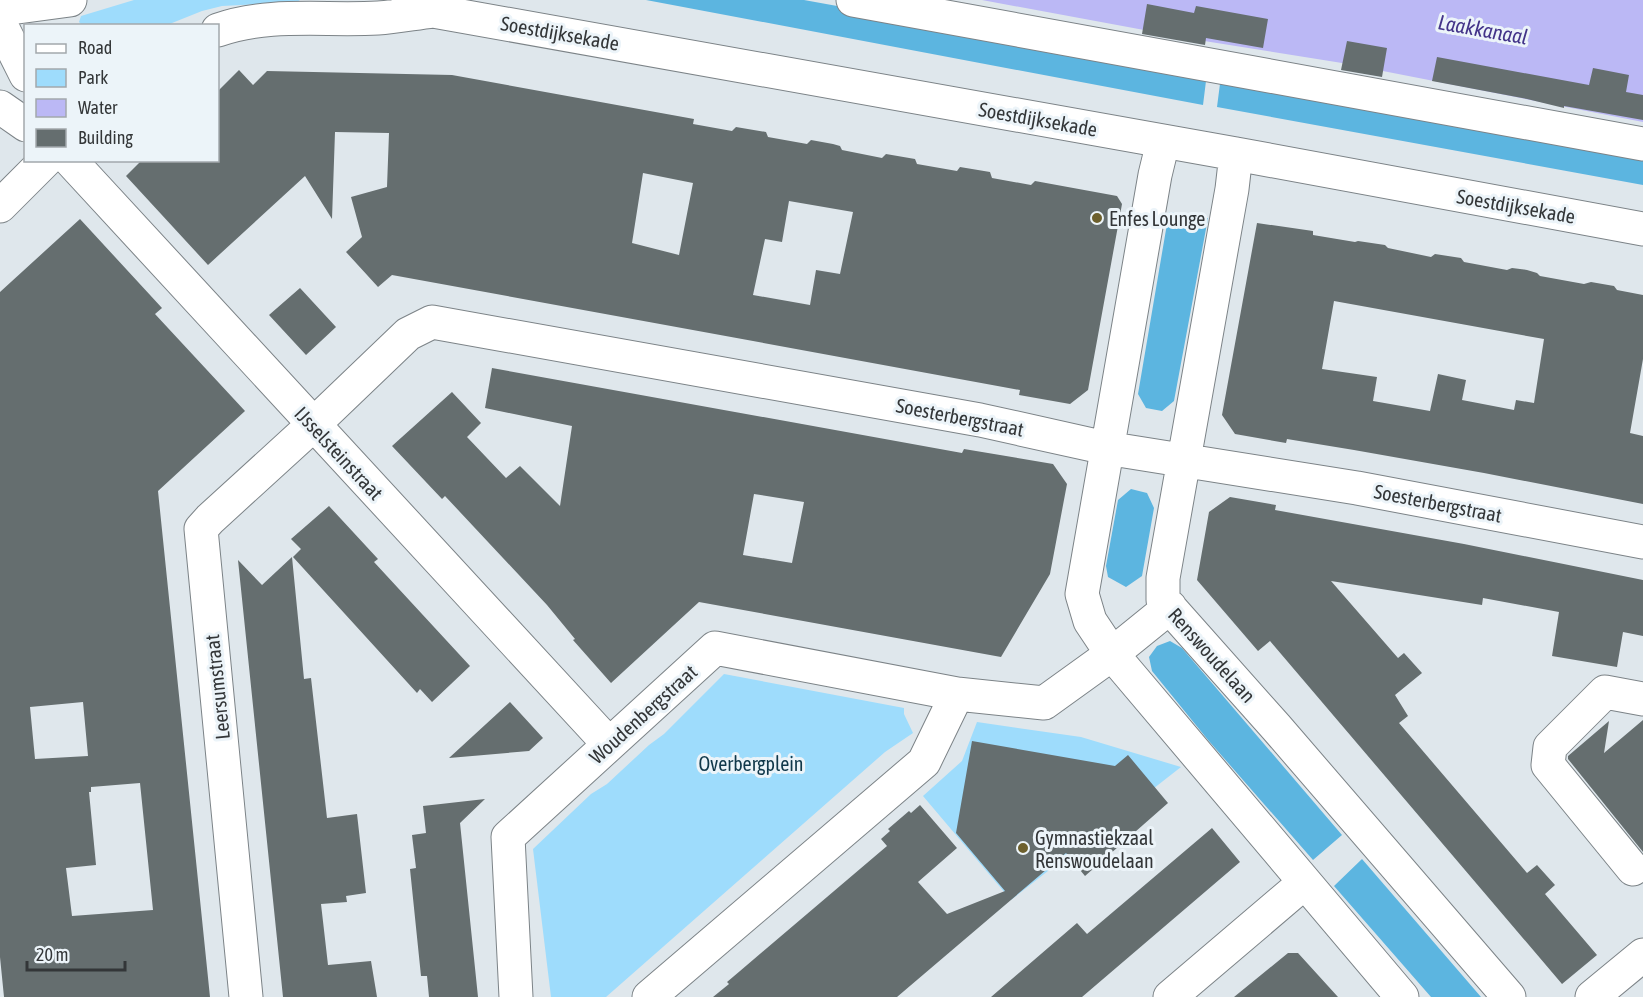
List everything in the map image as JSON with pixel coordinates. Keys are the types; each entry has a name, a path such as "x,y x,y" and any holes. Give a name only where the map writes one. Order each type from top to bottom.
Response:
{"street":[{"path":"0,2 18,7 70,0"},
{"path":"852,0 1643,144"},
{"name":"Soestdijksekade","path":"219,30 236,23 296,17 378,18 434,6 1643,229"},
{"path":"0,23 24,71"},
{"path":"0,107 24,124"},
{"path":"1163,141 1082,594 1089,621 1112,654 1402,997"},
{"name":"Renswoudelaan","path":"1236,154 1230,200 1163,578 1163,600 1509,997"},
{"path":"0,206 44,162"},
{"name":"IJsselsteinstraat","path":"72,162 608,743"},
{"name":"Soesterbergstraat","path":"313,425 408,334 432,322 980,420 1107,448 1357,488 1643,542"},
{"name":"Leersumstraat","path":"246,997 201,529 313,425"},
{"name":"Woudenbergstraat","path":"516,997 508,837 608,743 715,648 957,694 1044,703 1112,654 1170,607"},
{"path":"1633,869 1548,765 1550,747 1605,692 1643,699"},
{"path":"649,997 924,762 957,694"},
{"path":"1170,997 1304,883"},
{"path":"1592,997 1643,955"}],"green space":[{"path":"134,0 300,0 222,6 170,24 81,24 79,22 81,16"},
{"name":"Overbergplein","path":"724,674 904,708 904,714 913,733 885,752 606,997 551,997 533,849 591,794 607,784 664,734"},
{"name":"Gymnastiekzaal Renswoudelaan","path":"977,722 1081,737 1181,767 1011,900 923,796 962,761"}],"shaded area":[{"path":"646,0 804,0 1207,73 1203,105"},
{"path":"1221,76 1643,152 1643,185 1217,107"},
{"path":"1169,212 1208,218 1174,401 1162,411 1146,408 1138,394"},
{"path":"1131,489 1147,493 1154,508 1142,576 1126,587 1108,577 1106,566 1118,500"},
{"path":"1170,641 1182,648 1342,835 1313,860 1208,740 1152,671 1149,657 1157,646"},
{"path":"1362,859 1481,997 1431,997 1334,886"}],"water":[{"name":"Laakkanaal","path":"982,0 1643,0 1643,122 1342,63 1198,40"}],"building":[{"path":"1147,4 1194,13 1196,6 1268,19 1263,48 1206,38 1205,45 1142,34"},
{"path":"1347,41 1387,48 1382,77 1341,70"},
{"path":"1437,57 1589,85 1593,68 1629,75 1626,92 1643,95 1643,120 1564,106 1564,108 1432,81"},
{"path":"239,70 253,85 267,71 452,75 694,119 693,124 732,131 736,127 766,132 768,137 807,144 811,140 833,144 840,146 842,150 882,158 886,154 915,159 917,164 957,171 960,167 990,172 992,178 1031,185 1035,181 1117,196 1122,204 1088,390 1070,404 1019,395 1020,390 392,275 378,287 346,252 362,237 351,197 387,187 389,133 335,132 332,219 305,176 208,265 126,176 140,162 219,162 219,90","holes":["643,173 693,183 679,255 632,243","789,201 853,212 840,274 816,270 810,305 753,295 765,239 782,242"]},
{"path":"80,219 162,308 155,314 245,411 158,491 210,997 4,997 0,957 0,292","holes":["83,702 88,756 35,759 30,707","140,783 153,910 72,916 66,868 96,865 89,792 91,792 91,787"]},
{"path":"1257,223 1313,231 1313,235 1385,245 1388,248 1431,257 1435,254 1507,270 1512,268 1527,270 1540,276 1584,284 1591,282 1614,286 1617,290 1643,295 1643,359 1630,433 1643,436 1643,504 1354,450 1287,439 1286,443 1235,434 1222,415","holes":["1334,301 1544,339 1534,403 1516,400 1514,410 1462,400 1466,380 1438,374 1430,411 1373,401 1377,377 1322,369"]},
{"path":"300,288 336,327 306,355 269,315"},
{"path":"492,368 962,453 964,449 1053,464 1067,484 1050,574 1001,657 699,602 611,683 573,640 575,639 547,605 445,496 442,499 392,446 452,392 481,423 467,437 506,478 520,466 560,506 572,426 485,408","holes":["754,494 804,502 792,563 743,555"]},
{"path":"1230,497 1276,505 1275,510 1464,544 1643,580 1643,636 1623,632 1617,667 1552,656 1559,612 1483,598 1482,605 1331,581 1398,658 1404,653 1422,673 1395,695 1408,716 1399,723 1527,873 1537,865 1555,885 1545,894 1597,955 1562,984 1270,641 1258,651 1197,580 1209,512"},
{"path":"329,506 378,559 374,562 470,666 432,702 420,689 417,693 293,557 301,549 291,539"},
{"path":"292,557 304,679 311,678 327,818 357,814 366,893 346,896 347,902 321,904 328,965 371,961 377,997 283,997 238,560 262,585"},
{"path":"510,702 543,738 529,751 449,758"},
{"path":"1643,720 1643,852 1568,759 1568,756 1609,721 1604,753"},
{"path":"972,741 1115,766 1128,755 1168,803 1085,876 1066,853 897,997 713,997 729,984 727,982 887,846 881,839 890,831 888,829 920,805 957,848 918,882 947,914 1005,891 956,833"},
{"path":"485,799 460,823 478,997 429,997 427,976 421,976 410,869 416,868 412,835 426,833 423,806"},
{"path":"1212,828 1240,862 1082,997 991,997 1077,923 1087,934"},
{"path":"1288,953 1298,953 1338,997 1234,997"}],"place":[{"name":"Enfes Lounge","path":"1097,218"},
{"name":"Gymnastiekzaal Renswoudelaan","path":"1023,848"}]}
